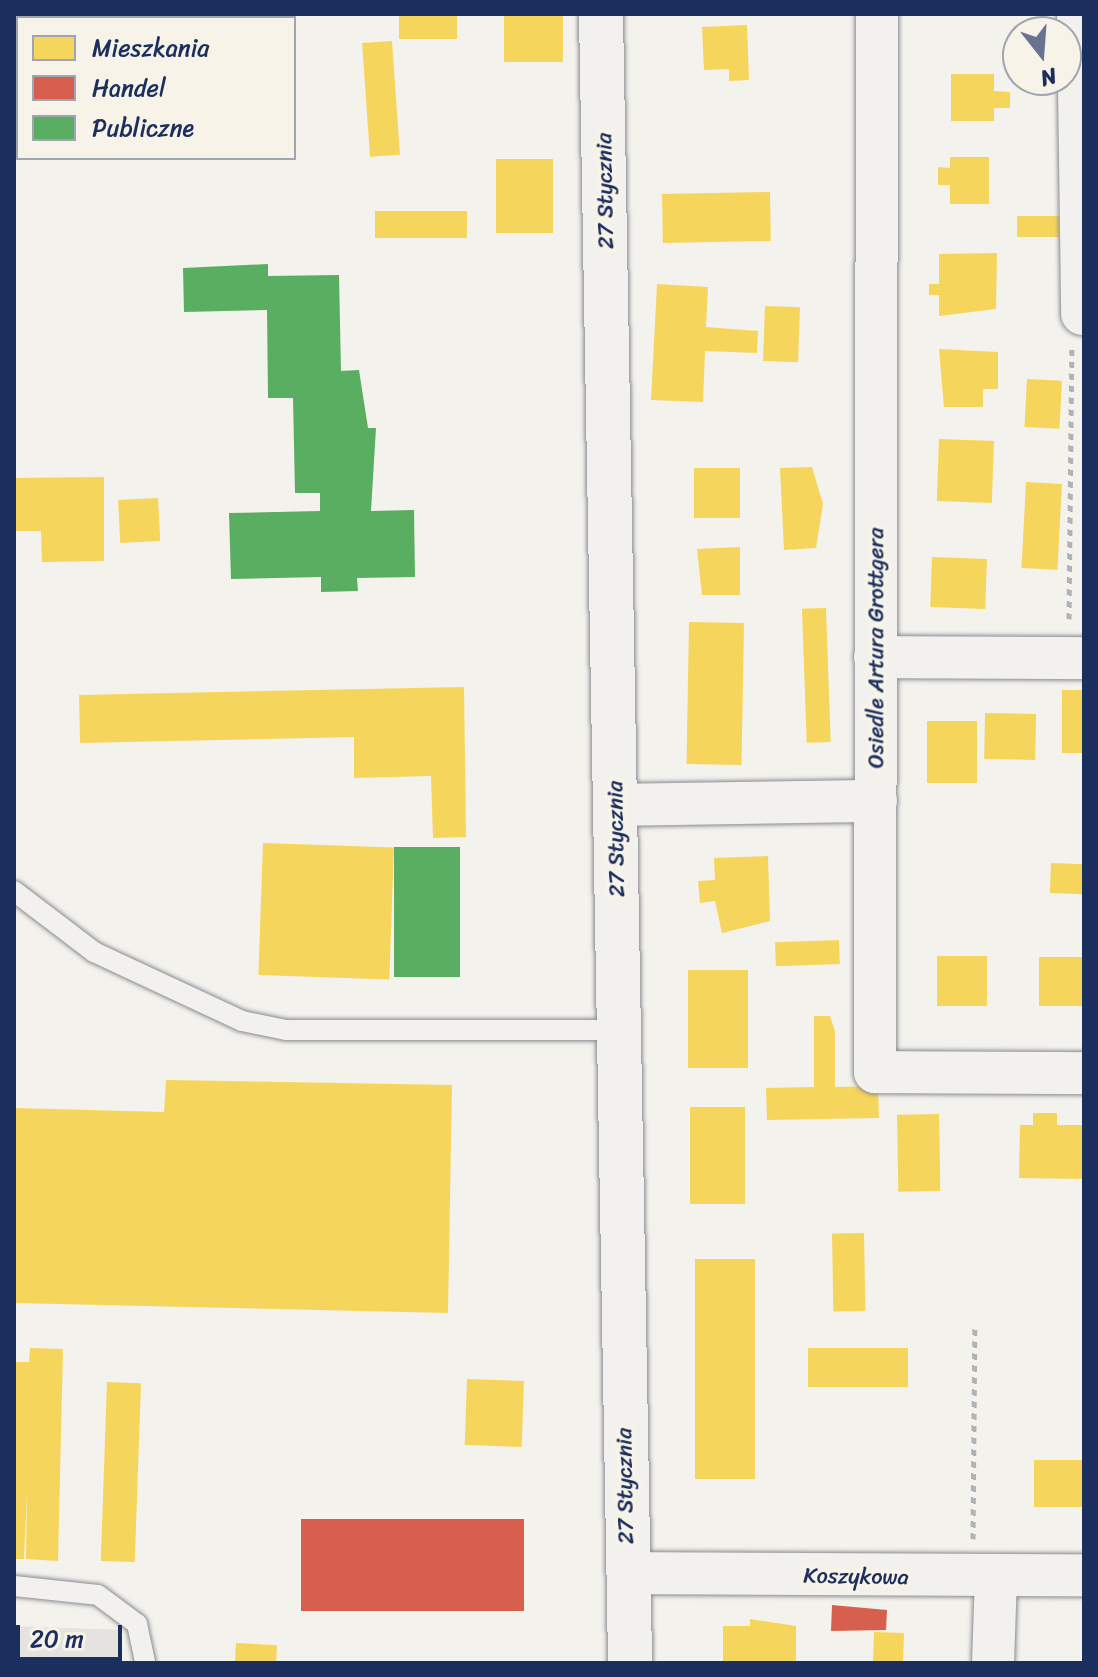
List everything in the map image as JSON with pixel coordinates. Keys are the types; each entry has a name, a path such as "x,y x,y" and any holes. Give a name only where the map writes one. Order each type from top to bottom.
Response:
{"main road":[{"name":"27 Stycznia","path":"601,14 630,1663"}],"street":[{"name":"Osiedle Artura Grottgera","path":"877,14 875,1072 1084,1073"},
{"path":"1078,14 1082,314"},
{"path":"875,657 1076,658"},
{"path":"616,805 876,801"},
{"name":"Koszykowa","path":"628,1573 984,1578 1084,1575"},
{"path":"984,1578 993,1663"}],"lane":[{"path":"14,891 94,952 242,1021 286,1030 618,1030"},
{"path":"14,1586 98,1595 137,1624 145,1663"}],"path":[{"path":"1076,658 1072,345 1082,314"},
{"path":"975,1324 984,1578"}],"shaded area":[{"path":"14,1626 119,1630 118,1663 14,1663"}],"building: Mieszkania":[{"path":"399,14 457,14 457,39 399,39"},
{"path":"504,14 563,14 563,62 504,62"},
{"path":"747,25 749,80 729,81 729,69 704,70 702,27"},
{"path":"392,41 400,155 370,157 362,43"},
{"path":"951,74 994,74 994,91 1010,96 1010,108 994,108 994,121 951,121"},
{"path":"950,157 989,157 989,204 950,204 950,185 938,185 938,167 950,168"},
{"path":"496,159 553,159 553,233 496,233"},
{"path":"770,192 771,241 663,243 662,194"},
{"path":"375,211 467,211 467,238 375,238"},
{"path":"1017,216 1059,216 1059,237 1017,237"},
{"path":"997,253 996,309 939,316 939,295 929,295 929,284 939,284 939,254"},
{"path":"657,284 708,287 706,327 758,331 757,353 705,351 703,402 651,400"},
{"path":"765,306 800,307 798,362 763,361"},
{"path":"939,349 998,352 998,389 983,389 983,407 944,407"},
{"path":"1027,379 1062,381 1059,429 1024,427"},
{"path":"939,439 994,441 992,503 937,501"},
{"path":"812,467 823,504 816,548 784,550 780,468"},
{"path":"694,468 740,468 740,518 694,518"},
{"path":"104,477 104,561 42,562 41,531 14,531 14,478"},
{"path":"1026,482 1062,484 1057,570 1021,568"},
{"path":"158,498 160,541 120,543 118,500"},
{"path":"740,547 740,595 702,595 697,549"},
{"path":"932,557 987,559 985,609 930,607"},
{"path":"826,608 831,742 807,743 802,609"},
{"path":"689,622 744,623 742,765 687,764"},
{"path":"464,687 466,837 433,838 431,776 354,778 354,737 80,743 79,695"},
{"path":"1062,690 1084,690 1084,753 1062,753"},
{"path":"985,713 1036,714 1035,760 984,759"},
{"path":"927,721 977,721 977,783 927,783"},
{"path":"263,843 394,848 389,979 258,975"},
{"path":"768,856 770,921 722,933 715,901 700,903 698,881 715,880 714,858"},
{"path":"1051,863 1084,864 1083,894 1050,893"},
{"path":"839,940 840,964 776,966 775,942"},
{"path":"937,956 987,956 987,1006 937,1006"},
{"path":"1039,957 1084,957 1084,1006 1039,1006"},
{"path":"688,970 748,970 748,1068 688,1068"},
{"path":"814,1016 830,1016 835,1031 835,1087 878,1086 879,1118 767,1120 766,1088 814,1087"},
{"path":"166,1080 452,1085 448,1313 14,1303 14,1108 164,1112"},
{"path":"690,1107 745,1107 745,1204 690,1204"},
{"path":"1033,1113 1057,1113 1057,1125 1084,1125 1084,1179 1019,1178 1020,1125 1033,1125"},
{"path":"939,1114 940,1191 898,1192 897,1115"},
{"path":"864,1233 865,1311 833,1312 832,1234"},
{"path":"695,1259 755,1259 755,1479 695,1479"},
{"path":"30,1348 63,1349 58,1561 26,1559 27,1492 24,1559 14,1559 14,1362 29,1362"},
{"path":"808,1348 908,1348 908,1387 808,1387"},
{"path":"467,1379 524,1381 522,1447 465,1445"},
{"path":"107,1382 141,1383 135,1562 101,1561"},
{"path":"1034,1460 1084,1460 1084,1507 1034,1507"},
{"path":"750,1619 796,1626 796,1663 723,1663 723,1626 750,1626"},
{"path":"874,1632 904,1633 903,1663 873,1663"},
{"path":"236,1643 277,1645 276,1663 235,1663"}],"building: Handel":[{"path":"301,1519 524,1519 524,1611 301,1611"},
{"path":"832,1605 887,1610 886,1630 831,1631"}],"building: Publiczne":[{"path":"268,264 268,276 339,275 341,371 359,370 368,428 376,428 371,511 414,510 415,577 357,578 358,591 321,592 321,577 231,579 229,513 320,511 320,493 295,493 293,398 268,398 267,310 184,312 183,268"},
{"path":"394,847 460,847 460,977 394,977"}]}
